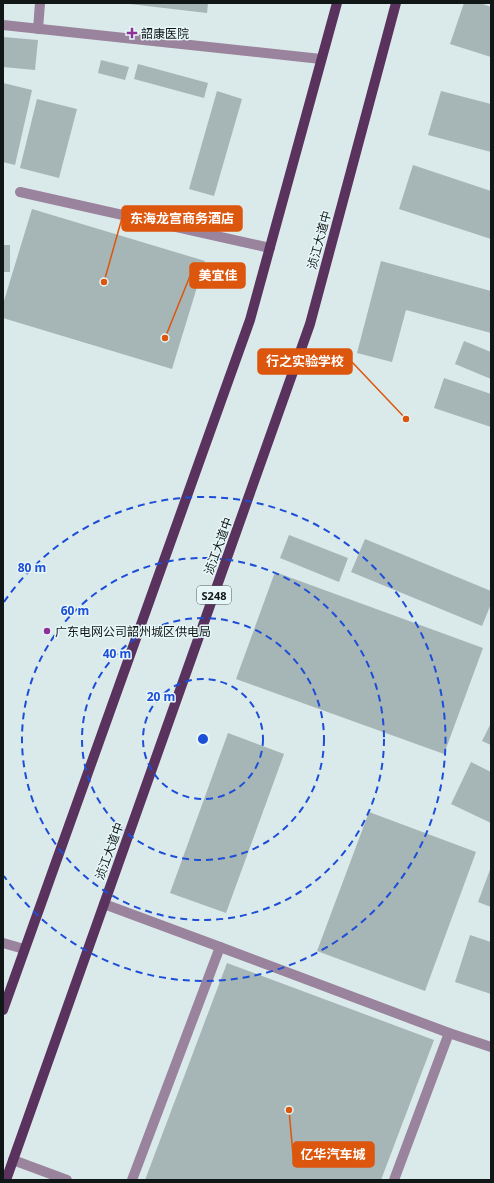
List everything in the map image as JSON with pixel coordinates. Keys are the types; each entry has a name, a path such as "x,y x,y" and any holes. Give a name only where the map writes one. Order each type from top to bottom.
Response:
{"main road":[{"path":"3,1010 250,320 336,3"},
{"name":"浈江大道中","path":"6,1180 310,324 396,3"}],"street":[{"path":"38,29 40,3"},
{"path":"3,25 321,59"},
{"path":"20,192 270,248"},
{"path":"104,904 491,1048"},
{"path":"3,943 24,950"},
{"path":"132,1180 220,947"},
{"path":"394,1180 449,1033"},
{"path":"13,1160 67,1180"}],"building":[{"path":"121,3 208,3 207,13"},
{"path":"464,3 480,3 491,7 491,57 450,44"},
{"path":"3,37 38,40 35,70 3,67"},
{"path":"101,60 129,67 125,80 98,73"},
{"path":"138,64 208,83 204,98 134,79"},
{"path":"3,83 32,90 15,165 3,162"},
{"path":"217,91 242,99 214,196 189,189"},
{"path":"441,91 491,104 491,152 428,135"},
{"path":"37,99 77,109 59,178 20,168"},
{"path":"413,165 491,191 491,239 399,209"},
{"path":"32,209 205,261 172,369 3,318 3,304"},
{"path":"3,245 10,245 10,272 3,272"},
{"path":"381,261 491,291 491,333 406,310 392,362 357,353"},
{"path":"464,341 491,352 491,379 455,364"},
{"path":"444,378 491,394 491,427 434,408"},
{"path":"289,535 348,558 339,582 280,558"},
{"path":"365,539 491,591 491,604 482,626 351,572"},
{"path":"275,572 483,648 444,754 236,679"},
{"path":"491,723 491,745 482,741"},
{"path":"228,733 284,754 226,913 170,893"},
{"path":"471,762 491,772 491,823 451,804"},
{"path":"369,812 476,852 425,991 317,951"},
{"path":"491,867 491,907 478,902"},
{"path":"470,935 491,942 491,994 455,982"},
{"path":"227,963 434,1040 381,1180 145,1180"}],"place":[{"name":"韶康医院","path":"132,33"},
{"name":"东海龙宫商务酒店","path":"104,282"},
{"name":"美宜佳","path":"165,338"},
{"name":"行之实验学校","path":"406,419"},
{"name":"广东电网公司韶州城区供电局","path":"47,631"},
{"name":"亿华汽车城","path":"289,1110"}]}
